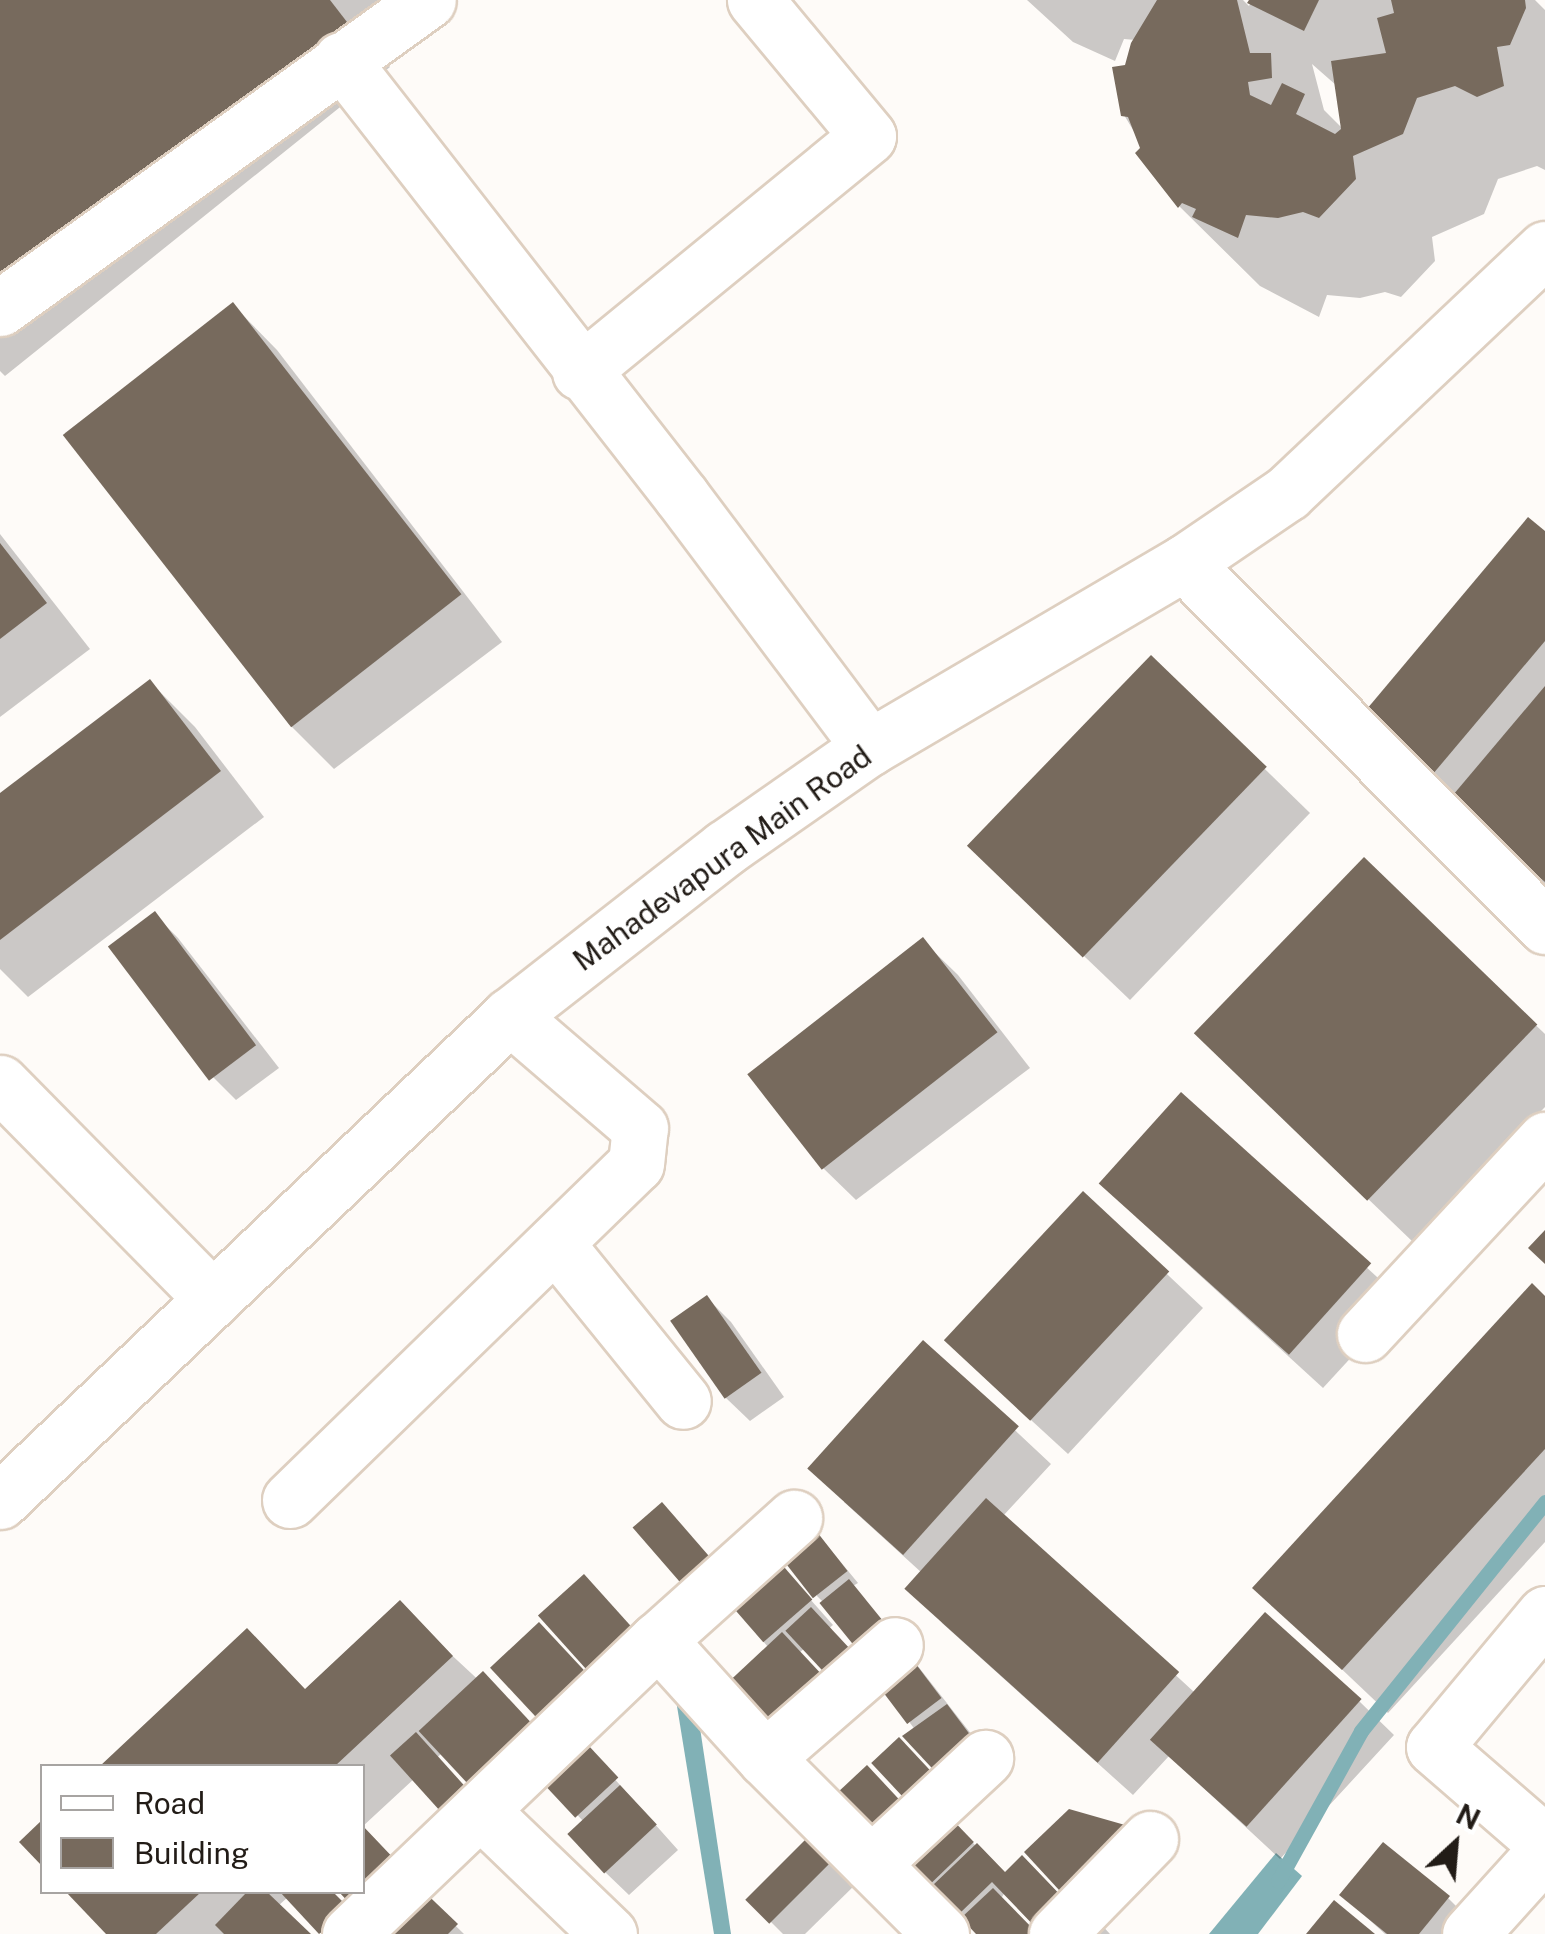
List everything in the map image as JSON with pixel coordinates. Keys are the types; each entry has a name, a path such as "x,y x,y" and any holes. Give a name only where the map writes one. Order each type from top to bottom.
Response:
{"street":[{"path":"0,308 428,0"},
{"path":"580,372 868,136 755,0"},
{"path":"341,60 580,372 682,497 870,748"},
{"name":"Mahadevapura Main Road","path":"0,1501 510,1016 725,848 870,748 1184,563 1287,494 1545,249"},
{"path":"1184,563 1545,926"},
{"path":"290,1500 636,1164 640,1128 510,1016"},
{"path":"0,1084 213,1298"},
{"path":"1365,1334 1545,1140"},
{"path":"555,1243 683,1401"},
{"path":"350,1934 658,1640 794,1518"},
{"path":"1545,1614 1434,1748 1545,1843"},
{"path":"658,1640 765,1758 941,1934"},
{"path":"765,1758 895,1645"},
{"path":"1462,1772 1545,1670"},
{"path":"872,1864 985,1758"},
{"path":"480,1810 609,1934"},
{"path":"1058,1934 1150,1838"},
{"path":"1470,1934 1545,1851"}],"water":[{"path":"676,1700 697,1708 731,1934 714,1934"},
{"path":"1276,1853 1302,1876 1258,1934 1209,1934"}],"building":[{"path":"0,0 330,0 347,22 0,300"},
{"path":"1157,0 1237,0 1250,53 1271,53 1272,78 1248,82 1250,95 1271,105 1282,83 1305,94 1296,114 1335,134 1341,129 1331,61 1386,53 1377,18 1394,13 1391,0 1525,0 1526,8 1510,45 1497,47 1504,86 1477,97 1455,86 1417,98 1403,134 1353,156 1356,179 1319,218 1303,212 1278,218 1246,215 1238,238 1192,217 1196,209 1182,203 1178,208 1135,153 1140,148 1128,117 1121,116 1112,67 1125,65 1131,43"},
{"path":"1319,0 1304,31 1247,3"},
{"path":"233,302 461,594 291,727 63,435"},
{"path":"1528,517 1545,531 1545,641 1427,781 1356,722"},
{"path":"0,543 47,603 0,639"},
{"path":"1151,655 1267,767 1083,957 967,846"},
{"path":"150,679 221,771 0,940 0,793"},
{"path":"1545,686 1545,882 1448,801"},
{"path":"1364,857 1537,1024 1367,1201 1194,1033"},
{"path":"155,911 256,1045 209,1081 108,947"},
{"path":"923,937 997,1032 822,1170 747,1074"},
{"path":"1181,1092 1371,1263 1289,1355 1099,1183"},
{"path":"1083,1191 1169,1271 1030,1421 944,1340"},
{"path":"1545,1230 1545,1264 1528,1248"},
{"path":"1532,1283 1545,1296 1545,1449 1342,1670 1252,1588"},
{"path":"707,1295 761,1373 725,1399 670,1321"},
{"path":"923,1340 1019,1426 903,1555 807,1469"},
{"path":"986,1498 1179,1672 1098,1763 904,1589"},
{"path":"662,1502 721,1570 692,1596 633,1528"},
{"path":"810,1523 848,1571 813,1598 775,1550"},
{"path":"771,1552 812,1600 763,1642 722,1595"},
{"path":"584,1574 641,1637 595,1679 538,1615"},
{"path":"849,1579 892,1632 862,1656 819,1603"},
{"path":"400,1600 453,1656 337,1764 102,1764 247,1628 305,1689"},
{"path":"811,1607 860,1660 835,1684 785,1631"},
{"path":"1265,1612 1362,1699 1247,1827 1150,1740"},
{"path":"539,1622 593,1680 544,1725 490,1668"},
{"path":"782,1632 832,1686 775,1739 725,1685"},
{"path":"906,1651 942,1698 907,1724 872,1677"},
{"path":"483,1671 542,1735 478,1795 419,1731"},
{"path":"947,1704 983,1752 944,1781 902,1736"},
{"path":"574,1730 618,1778 575,1818 531,1770"},
{"path":"416,1732 474,1796 448,1819 390,1755"},
{"path":"899,1737 943,1785 916,1810 871,1763"},
{"path":"867,1765 913,1814 882,1843 836,1794"},
{"path":"620,1785 657,1824 604,1874 567,1834"},
{"path":"1069,1809 1146,1831 1071,1903 1024,1852"},
{"path":"944,1811 974,1842 926,1888 896,1858"},
{"path":"40,1822 40,1864 19,1842"},
{"path":"365,1828 400,1865 353,1907 341,1894 365,1894"},
{"path":"811,1834 835,1858 769,1924 745,1900"},
{"path":"1383,1842 1450,1896 1419,1934 1387,1934 1339,1895"},
{"path":"977,1843 1005,1872 1022,1855 1068,1903 1039,1931 992,1882 959,1914 932,1886"},
{"path":"413,1881 458,1924 448,1934 362,1934"},
{"path":"993,1888 1038,1934 976,1934 961,1918"},
{"path":"68,1894 199,1894 156,1934 106,1934"},
{"path":"245,1894 269,1894 311,1934 224,1934 215,1925"},
{"path":"282,1894 335,1894 351,1910 319,1934"},
{"path":"1334,1900 1375,1934 1306,1934"}],"waterway":[{"path":"1278,1881 1361,1731 1545,1502"}]}
